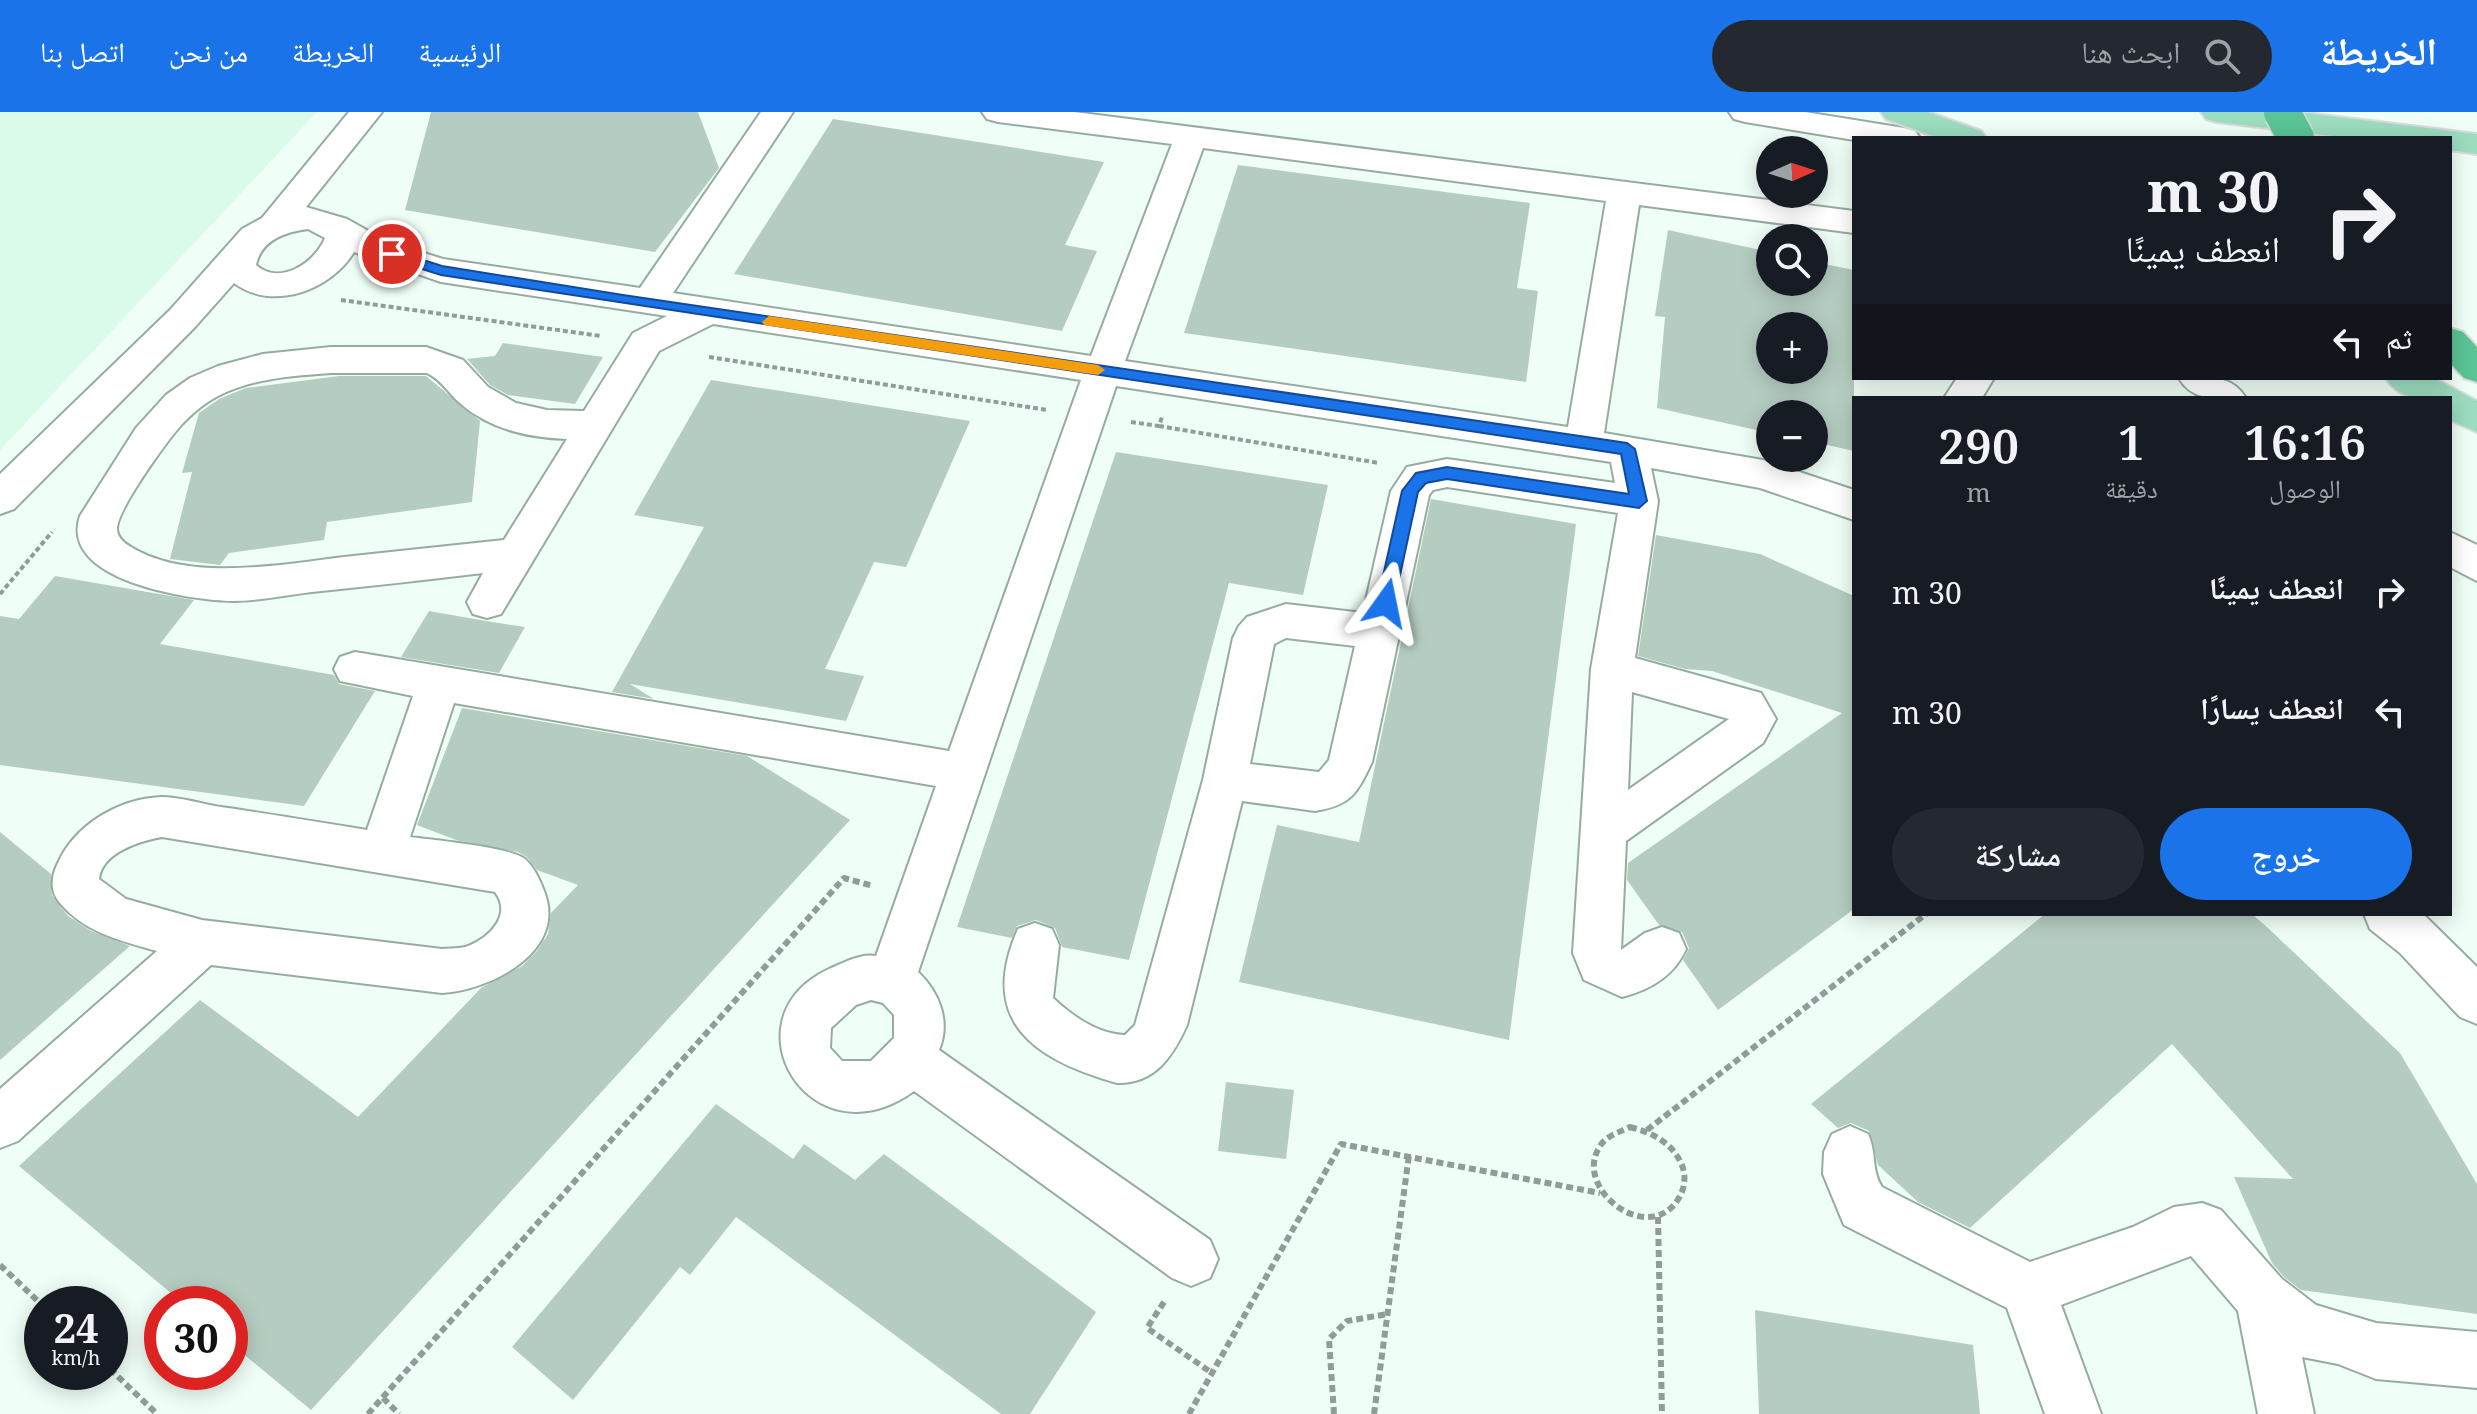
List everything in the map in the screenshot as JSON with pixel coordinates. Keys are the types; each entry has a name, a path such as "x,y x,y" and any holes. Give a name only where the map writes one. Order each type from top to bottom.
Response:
{"highway":[{"path":"2282,112 2295,136"},
{"path":"2452,343 2477,369"}],"main road":[{"path":"1897,112 1964,136"},
{"path":"2217,112 2414,136"},
{"path":"2452,140 2477,144"},
{"path":"2408,380 2436,396"},
{"path":"2452,404 2477,418"}],"street":[{"path":"998,112 1852,222"},
{"path":"1745,112 1892,136"},
{"path":"636,302 773,113"},
{"path":"274,225 364,114"},
{"path":"132,368 236,309 330,263 340,251 342,238 336,227 335,196 339,173 364,114"},
{"path":"891,980 1103,371 1191,137"},
{"path":"1584,443 1624,193"},
{"path":"0,499 89,407 209,291 259,233 274,225 310,218 336,227 374,249 441,270 636,302 1627,449 1763,474 1852,504"},
{"path":"239,254 238,268 246,279 263,284 441,270"},
{"path":"636,302 646,342"},
{"path":"487,602 646,342 706,312"},
{"path":"517,554 235,585 206,584 155,574 117,558 105,548 97,535 98,519 178,405 210,383 248,369 426,360 442,363 456,371 477,397 520,420 545,426 595,425"},
{"path":"2200,380 2224,396"},
{"path":"1627,449 1639,501 1612,669 1597,941 1601,964 1622,975 1634,972 1662,949"},
{"path":"1225,780 1315,792 1339,783 1350,762 1410,491 1421,477 1438,472 1639,501"},
{"path":"2452,548 2477,565"},
{"path":"1035,945 1028,1002 1038,1020 1109,1058 1127,1059 1142,1052 1154,1041 1162,1025 1225,780 1251,648 1262,629 1286,621 1379,632"},
{"path":"355,669 963,772"},
{"path":"1603,832 1748,730 1754,719 1746,706 1612,669"},
{"path":"382,852 439,683"},
{"path":"162,817 508,873 523,888 527,910 517,935 497,956 470,969 442,971 202,942 116,918 101,910 75,887 75,870 91,849 113,832 137,820 162,817"},
{"path":"2390,916 2417,938 2477,1001"},
{"path":"0,1123 202,942"},
{"path":"871,977 891,980 907,989 917,1003 922,1022 920,1040 911,1059 896,1074 876,1084 856,1088 836,1085 819,1074 809,1060 805,1041 809,1022 818,1004 833,989 851,980 871,977"},
{"path":"911,1059 1191,1259"},
{"path":"1850,1152 1847,1169 1851,1188 1863,1206 2028,1290 2073,1414"},
{"path":"2028,1290 2148,1248 2163,1236 2181,1230 2202,1229 2263,1298 2304,1330 2338,1337 2376,1351 2477,1360"},
{"path":"2263,1298 2286,1414"}],"path":[{"path":"1159,426 1438,472"},
{"path":"368,1414 844,878"},
{"path":"1647,1130 1923,916"},
{"path":"1622,1129 1647,1130 1664,1140 1678,1155 1684,1174 1682,1193 1673,1208 1658,1217 1637,1218 1616,1210 1600,1193 1594,1175 1594,1158 1601,1143 1622,1129"},
{"path":"1191,1414 1341,1144 1600,1193"},
{"path":"1374,1414 1409,1155"},
{"path":"1658,1217 1662,1414"},
{"path":"1191,1259 1147,1328 1212,1373"},
{"path":"0,1265 24,1288"},
{"path":"1334,1414 1329,1339 1335,1329 1356,1317 1388,1314"},
{"path":"128,1386 157,1414"},
{"path":"382,1398 399,1414"}],"shaded area":[{"path":"0,112 317,112 0,450"}],"building":[{"path":"431,112 698,112 719,168 655,252 405,210"},
{"path":"833,119 1104,162 1065,245 1097,251 1062,331 734,274"},
{"path":"1238,165 1530,203 1517,288 1538,291 1526,382 1184,333"},
{"path":"1668,230 1756,249 1756,296 1828,296 1828,265 1852,270 1852,451 1828,445 1828,400 1756,400 1756,430 1657,408 1665,317 1655,316"},
{"path":"503,343 603,357 575,404 508,395 490,385 467,359 495,356"},
{"path":"339,376 426,376 480,421 472,502 327,522 324,540 229,553 220,565 170,559 192,472 182,473 199,413 219,399 246,388"},
{"path":"711,380 970,421 906,567 874,562 825,669 864,676 846,721 630,684 654,699 612,692 704,527 634,515"},
{"path":"1116,452 1328,485 1303,595 1229,583 1129,960 1062,947 1055,928 1036,920 1017,926 1012,938 957,927"},
{"path":"1431,499 1576,524 1509,1040 1239,982 1277,825 1359,842"},
{"path":"1656,535 1760,554 1852,595 1852,910 1718,1010 1683,960 1689,948 1682,932 1659,925 1627,880 1628,863 1842,713 1712,671 1685,669 1638,656"},
{"path":"55,576 194,600 160,644 334,675 339,684 375,691 304,806 0,765 0,616 19,619"},
{"path":"429,611 525,627 499,673 401,657"},
{"path":"462,708 747,756 850,820 311,1410 248,1358 248,1286 162,1286 19,1166 200,1000 358,1117 481,988 522,966 537,951 548,934 551,913 578,885 537,870 527,857 518,852 456,840 417,825"},
{"path":"0,832 51,874 52,895 68,916 91,931 130,946 0,1060"},
{"path":"2043,916 2254,916 2400,1053 2477,1184 2477,1314 2301,1290 2284,1277 2272,1263 2234,1177 2293,1179 2172,1044 1970,1228 1918,1202 1878,1165 1869,1131 1851,1123 1838,1128 1811,1104"},
{"path":"1226,1082 1294,1090 1286,1159 1218,1151"},
{"path":"716,1104 793,1159 804,1144 855,1180 884,1154 1096,1312 1030,1414 1001,1414 736,1217 690,1275 680,1267 573,1400 512,1347"},
{"path":"1755,1310 1973,1345 1980,1414 1759,1414"}],"slow traffic":[{"path":"769,322 1098,370"}],"route":[{"path":"392,254 441,270 623,300 1627,449 1639,501 1438,472 1421,477 1410,491 1386,603"}]}
